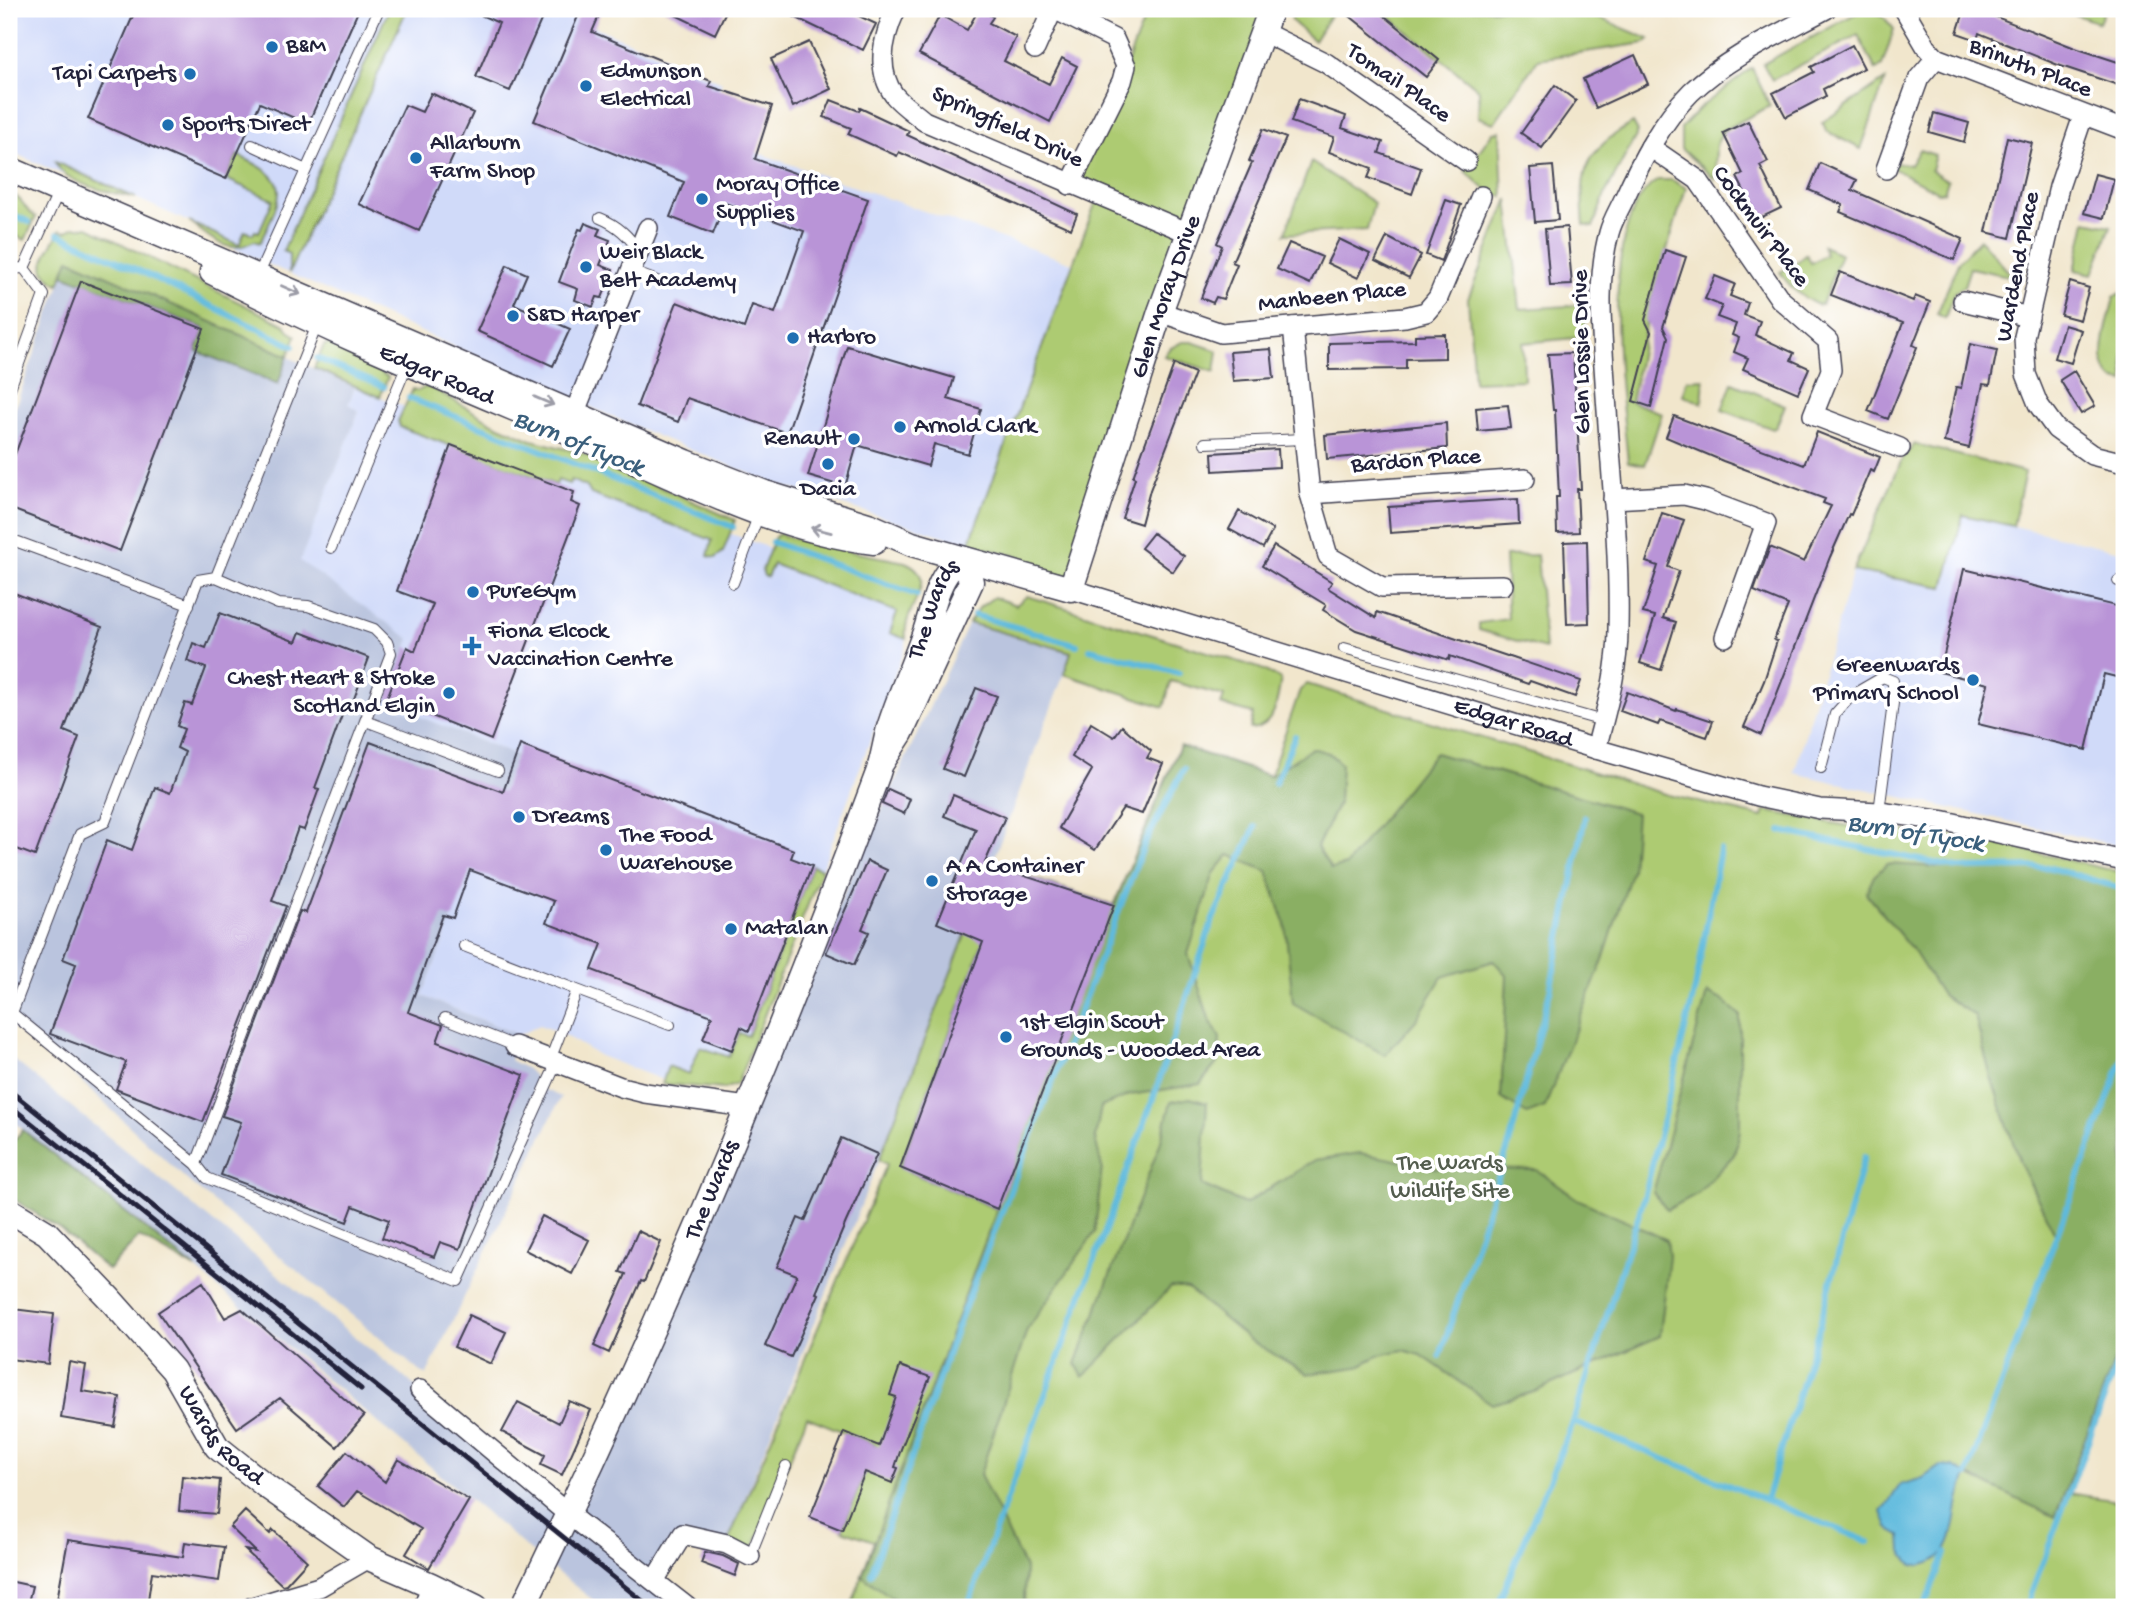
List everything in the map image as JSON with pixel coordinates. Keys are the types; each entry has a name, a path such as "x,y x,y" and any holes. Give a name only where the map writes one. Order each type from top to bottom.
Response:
{"street":[{"name":"Springfield Drive","path":"896,9 887,29 882,65 894,95 924,121 1188,233"},
{"path":"1035,49 1054,9 1114,39 1126,66 1122,81 1070,185"},
{"name":"Glen Lossie Drive","path":"1596,749 1612,690 1618,633 1602,324 1602,276 1609,232 1650,147 1678,106 1714,73 1749,49 1826,9"},
{"name":"Brinuth Place","path":"1903,9 1936,58 2124,131"},
{"name":"Tomail Place","path":"1267,20 1466,161"},
{"name":"Glen Moray Drive","path":"1071,589 1160,312 1267,20"},
{"path":"1886,169 1919,78 1936,58"},
{"name":"Wardend Place","path":"2083,116 2059,187 2024,337 2026,374 2038,404 2056,429 2092,455 2124,463"},
{"name":"Cockmuir Place","path":"1650,147 1698,180 1780,299 1828,341 1831,370 1813,415 1900,448"},
{"name":"Edgar Road","path":"9,169 321,314 762,503 871,526 969,571 994,568 1071,589 1758,796 1820,809 1879,812 1945,821 2124,861"},
{"name":"Manbeen Place","path":"1160,312 1221,333 1405,317 1426,312 1438,298 1481,196"},
{"path":"571,423 648,228"},
{"path":"1964,302 2029,317"},
{"path":"1293,327 1310,494 1328,556 1382,587 1503,585"},
{"name":"Bardon Place","path":"1310,494 1525,479"},
{"path":"1613,499 1684,495 1766,523 1725,637"},
{"path":"921,547 941,568 943,581"},
{"name":"The Wards","path":"523,1607 569,1515 747,1107 845,862 881,764 889,728 943,581 952,568 969,571 901,733 881,764"},
{"path":"515,1046 621,1087 645,1093 747,1107"},
{"name":"Wards Road","path":"9,1210 47,1233 173,1370 217,1447 265,1486 428,1596 476,1607"},
{"path":"419,1390 569,1515 687,1607"},
{"path":"654,1581 683,1534 727,1544 750,1556"},
{"path":"252,1607 319,1587 369,1558"}],"lane":[{"path":"256,284 379,9"},
{"path":"252,145 306,170"},
{"path":"24,268 59,191"},
{"path":"600,218 626,235 638,252"},
{"path":"9,269 24,268"},
{"path":"9,391 44,295 24,268"},
{"path":"631,271 657,281"},
{"path":"216,577 321,314"},
{"path":"331,548 412,354"},
{"path":"1205,443 1304,439"},
{"path":"733,583 762,503"},
{"path":"18,542 189,605"},
{"path":"196,1164 391,653 383,636 374,629 308,606 278,604 216,577 198,580 105,822 80,834 10,1011 196,1164 207,1178 458,1281 553,1061 577,990"},
{"path":"1344,648 1604,721"},
{"path":"1821,768 1835,714 1852,695 1882,677 1893,681 1894,703 1879,812"},
{"path":"366,721 498,771"},
{"path":"464,946 670,1025"},
{"path":"444,1018 515,1046"},
{"path":"750,1556 786,1466"},
{"path":"654,1581 687,1607"}],"shaded area":[{"path":"9,9 554,9 722,82 701,133 1072,263 969,544 770,482 645,431 216,241 189,222 136,198 98,190 9,151"},
{"path":"69,259 355,387 348,404 359,411 300,561 410,639 385,703 516,755 422,996 519,1035 510,1060 534,1076 536,1086 561,1097 426,1376 188,1181 69,1070 9,1025 9,424"},
{"path":"355,387 583,478 915,603 906,626 906,645 737,1084 724,1089 662,1084 663,1080 600,1056 560,1033 539,1025 519,1035 422,996 516,755 384,703 299,561 359,411 348,404"},
{"name":"Greenwards Primary School","path":"1963,514 2124,552 2124,847 1794,773 1853,571 1944,586"},
{"path":"969,623 1072,653 879,1160 727,1544 683,1534 654,1581 687,1607 602,1607 545,1563 154,1234 9,1118 9,1056 569,1514 855,867"}],"green space":[{"path":"389,9 407,9 289,273 289,254 283,251"},
{"path":"1148,9 1271,9 1071,589 1021,557 969,544 1098,196 1070,185 1126,66"},
{"path":"1291,9 1334,9 1314,41 1292,21"},
{"path":"1380,9 1578,9 1649,39 1645,43 1538,59 1494,123 1478,117 1479,90"},
{"path":"2059,9 2105,9 2099,23"},
{"path":"1862,10 1881,14 1894,29 1882,66 1876,70 1858,35 1772,80 1763,64"},
{"path":"1752,68 1770,106 1724,130 1716,145 1715,179 1681,149 1681,128 1701,107"},
{"path":"1885,80 1861,149 1826,131 1823,122"},
{"path":"1633,123 1638,132 1606,192 1593,227 1584,225 1583,190 1588,164 1604,143"},
{"path":"1500,131 1503,197 1487,191 1465,171 1493,132"},
{"path":"1919,150 1935,155 1931,170 1948,181 1944,192 1938,192 1892,168 1896,162 1910,165"},
{"path":"237,155 268,173 276,181 279,190 278,200 260,243 254,241 236,247 220,244 189,222 239,245 245,231 253,234 255,231 259,232 273,200 226,179"},
{"path":"55,162 136,198 79,182 68,177"},
{"path":"1311,162 1374,203 1367,230 1285,234"},
{"path":"1658,180 1672,180 1686,188 1650,304 1631,402 1662,413 1645,465 1628,462 1621,396 1617,311 1619,269 1626,231 1638,201"},
{"path":"9,192 19,198 36,217 25,240 9,233"},
{"path":"1508,199 1520,309 1585,305 1585,337 1523,343 1524,380 1474,382 1468,299"},
{"path":"2086,221 2111,226 2093,274 2075,270"},
{"path":"75,227 88,227 285,325 296,336 288,356 69,259 59,284 50,279 43,267 44,260 60,230 65,232"},
{"path":"1980,239 2013,277 1970,268 1964,286 1954,293 1945,318 1937,314 1959,261"},
{"path":"1823,246 1841,254 1822,304 1818,305 1796,292 1780,272 1806,254 1811,263 1825,255"},
{"path":"69,259 288,356 278,384 196,351 204,328 63,275"},
{"path":"2124,294 2124,382 2113,379 2107,373 2103,353 2114,297"},
{"path":"1182,342 1192,342 1218,351 1215,372 1164,356 1169,349"},
{"path":"330,344 382,369 382,374 388,377 380,397 314,368 324,345"},
{"path":"1704,379 1702,403 1683,395 1687,380"},
{"path":"1732,383 1785,405 1776,427 1773,429 1722,410"},
{"path":"425,387 432,388 495,424 532,440 585,454 735,520 723,552 715,558 708,556 712,540 591,494 587,487 571,480 569,484 558,480 556,485 400,427 398,421 413,389 418,391"},
{"path":"1915,444 2025,472 2013,526 1963,515 1944,587 1853,571 1903,457"},
{"path":"779,534 812,544 905,562 915,568 921,583 908,618 906,639 890,633 897,612 773,564 767,577 764,576 762,570 775,537"},
{"path":"1537,555 1545,649 1479,630 1479,623 1508,619 1505,556"},
{"path":"1027,596 1259,668 1281,679 1271,718 1259,727 1250,729 1253,714 1221,705 1224,696 1171,681 1164,707 1064,674 1071,652 969,623 980,607 994,597 1016,605"},
{"name":"The Wards Wildlife Site","path":"1307,684 1668,795 1763,817 1765,811 1860,828 1965,836 2124,873 2124,1345 2069,1493 2124,1502 2124,1607 851,1607 874,1541 842,1530 876,1445 807,1417 750,1556 727,1544 887,1164 879,1160 992,865 1114,905 1180,746 1270,776 1300,690"},
{"path":"1180,746 1270,776 1312,748 1329,753 1341,764 1339,802 1317,847 1331,869 1346,865 1435,753 1636,813 1632,870 1603,960 1545,1107 1527,1114 1501,1098 1507,976 1494,961 1442,977 1417,1019 1385,1055 1293,1003 1285,923 1267,871 1229,855 1214,873 1188,954 1209,1018 1220,1038 1218,1062 1200,1084 1130,1095 1101,1107 1095,1138 1102,1167 1095,1232 1027,1330 980,1475 1025,1568 1024,1607 905,1607 862,1576 997,1209 900,1168 1009,871 1114,905"},
{"path":"1887,864 1958,868 2047,867 2124,889 2124,1336 2055,1517 1967,1475 2056,1236 2020,1163 1990,1074 1975,1016 1942,995 1915,953 1866,893 1874,876"},
{"path":"812,866 822,869 737,1084 724,1089 662,1084 668,1066 689,1074 700,1047 729,1057 739,1033 748,1036"},
{"path":"1707,993 1722,1000 1740,1015 1740,1131 1734,1155 1697,1194 1667,1210 1653,1193"},
{"path":"1190,1098 1207,1103 1202,1185 1245,1204 1315,1160 1360,1153 1436,1168 1537,1170 1577,1199 1667,1240 1669,1256 1660,1336 1534,1392 1492,1404 1421,1355 1403,1350 1380,1355 1357,1367 1308,1374 1248,1339 1188,1289 1171,1287 1083,1377 1076,1364 1160,1144 1171,1102"},
{"path":"23,1130 196,1269 139,1237 108,1270 61,1230 9,1196 9,1146"}],"water":[{"path":"1940,1466 1953,1467 1967,1475 1952,1534 1944,1553 1936,1560 1913,1566 1902,1552 1901,1535 1888,1528 1882,1512 1900,1485 1923,1478"}],"building":[{"path":"136,9 359,9 308,124 260,103 226,179 88,119"},
{"path":"467,9 546,9 510,91 476,77 499,23"},
{"path":"581,9 602,9 592,32 711,81 709,86 772,106 755,159 868,199 787,433 687,398 678,422 637,406 677,302 744,328 752,305 775,313 804,231 725,203 713,234 670,217 684,182 534,121"},
{"path":"663,9 727,9 715,34"},
{"path":"778,9 844,9 876,24 863,50"},
{"path":"979,9 993,17 989,23 1016,37 1004,61 1049,84 1062,58 1077,66 1050,122 919,54 940,15 967,30"},
{"path":"1341,9 1376,9 1439,60 1426,77"},
{"path":"1965,9 1987,9 1986,13 2124,64 2124,87 2058,65 1979,33 1977,40 1957,33"},
{"path":"809,42 831,89 793,107 771,59"},
{"path":"1852,45 1864,68 1823,89 1826,96 1786,117 1773,93 1814,72 1811,67"},
{"path":"1635,55 1648,84 1596,108 1583,79"},
{"path":"1555,85 1576,101 1542,148 1521,133"},
{"name":"Allarburn Farm Shop","path":"431,93 473,113 419,231 359,204 405,105 422,112"},
{"path":"1299,99 1346,116 1342,128 1383,142 1379,153 1421,168 1412,194 1368,178 1372,168 1329,152 1334,137 1291,122"},
{"path":"831,100 859,111 860,108 909,131 907,135 1077,214 1071,229 899,152 897,156 848,134 851,128 824,117"},
{"path":"1934,113 1969,123 1964,142 1929,132"},
{"path":"1748,121 1768,162 1760,166 1781,208 1758,219 1737,177 1743,174 1723,133"},
{"path":"1263,129 1286,138 1232,262 1237,264 1223,299 1216,297 1213,303 1201,298 1222,246 1217,243 1252,163 1249,161"},
{"path":"2007,137 2032,143 2010,238 1986,232"},
{"path":"1820,163 1857,180 1852,190 1963,239 1954,260 1840,212 1843,205 1809,190"},
{"path":"1553,166 1558,220 1535,222 1530,168"},
{"path":"2095,174 2114,179 2104,218 2084,213"},
{"path":"1446,200 1461,205 1441,261 1426,255"},
{"name":"Weir Black Belt Academy","path":"585,223 600,229 597,235 610,240 600,265 613,270 602,298 597,297 593,307 575,300 578,289 559,282 579,229 582,230"},
{"path":"1567,227 1572,285 1550,286 1545,229"},
{"path":"1387,237 1421,255 1409,278 1375,261"},
{"path":"1339,239 1370,254 1358,278 1327,263"},
{"path":"1289,243 1322,257 1310,284 1277,269"},
{"path":"1665,250 1686,257 1663,327 1668,337 1651,407 1633,401 1651,332 1645,320"},
{"name":"S&D Harper","path":"507,265 527,274 514,304 570,329 553,366 477,331"},
{"path":"1840,272 1913,301 1915,296 1930,302 1913,345 1917,347 1888,419 1868,411 1903,323 1831,295"},
{"path":"1715,276 1735,284 1730,296 1748,303 1744,315 1760,321 1755,335 1794,353 1791,360 1809,368 1798,393 1743,369 1748,358 1734,352 1739,338 1732,335 1736,324 1717,317 1722,306 1705,299"},
{"path":"81,281 204,329 120,551 9,508 9,470"},
{"path":"2070,282 2089,288 2080,320 2061,315"},
{"path":"2064,325 2081,330 2071,363 2054,358"},
{"path":"1445,334 1445,358 1406,359 1406,369 1329,370 1329,343 1415,341 1415,335"},
{"path":"1970,344 1997,350 1990,385 1983,384 1969,448 1944,442 1956,387 1961,388"},
{"name":"Arnold Clark","path":"847,346 954,378 948,399 981,409 968,454 934,444 928,466 857,445 845,487 808,476"},
{"path":"1271,349 1274,378 1233,381 1230,352"},
{"path":"1573,353 1581,489 1577,489 1579,532 1557,533 1556,497 1559,497 1555,410 1548,354"},
{"path":"1174,364 1195,373 1150,490 1141,524 1122,518 1135,478 1133,477"},
{"path":"2074,371 2095,406 2081,414 2060,380"},
{"path":"1508,405 1511,428 1478,431 1476,408"},
{"path":"1674,416 1804,465 1817,432 1880,457 1874,472 1870,470 1830,557 1761,735 1744,727 1764,681 1777,641 1774,640 1788,605 1754,591 1770,547 1804,562 1831,506 1823,503 1825,499 1666,437"},
{"path":"1446,423 1447,448 1327,459 1325,435"},
{"path":"451,445 574,492 571,502 580,506 491,740 387,698 407,647 415,651 433,604 397,591"},
{"path":"1278,449 1279,467 1213,471 1212,453"},
{"path":"1518,499 1519,524 1390,533 1388,507"},
{"path":"1239,511 1273,530 1263,548 1229,529"},
{"path":"1662,513 1684,520 1668,567 1679,571 1663,618 1676,622 1661,670 1640,663 1655,616 1643,613 1658,566 1646,562"},
{"path":"1153,533 1184,556 1173,572 1141,548"},
{"path":"1587,541 1589,623 1567,624 1564,542"},
{"path":"1274,546 1332,582 1328,588 1376,618 1377,612 1581,681 1575,697 1530,681 1528,684 1450,656 1449,660 1356,630 1323,610 1326,605 1262,566"},
{"path":"1964,569 2124,608 2124,679 2104,674 2086,750 1978,724 1988,684 1940,672"},
{"path":"9,591 102,627 64,731 79,737 35,856 9,846"},
{"path":"220,613 296,642 300,632 369,658 352,704 347,702 315,788 319,789 304,830 298,828 272,901 286,906 203,1122 116,1089 126,1062 50,1034 76,964 63,959 107,840 132,850 155,787 170,793 185,752 177,748 184,729 177,726 185,703 192,705 206,668 187,661 193,643 206,648"},
{"path":"976,688 997,696 964,777 943,769"},
{"path":"1627,692 1676,711 1677,709 1713,721 1707,737 1660,721 1658,725 1620,711"},
{"path":"1091,723 1114,737 1122,726 1151,751 1147,758 1163,764 1142,814 1123,808 1095,850 1059,828 1092,770 1072,757"},
{"path":"370,742 503,792 520,745 794,850 791,858 812,866 749,1031 741,1027 732,1050 703,1039 712,1016 592,970 602,944 546,923 554,901 470,870 453,918 443,915 408,1012 443,1025 437,1042 524,1075 460,1249 440,1242 434,1257 382,1238 389,1220 353,1206 347,1222 221,1175 241,1122 222,1116 300,911 306,913"},
{"path":"888,789 910,799 904,814 882,804"},
{"name":"1st Elgin Scout Grounds - Wooded Area","path":"953,795 1005,817 985,863 1114,905 997,1209 900,1168 983,942 937,923 976,829 944,816"},
{"path":"867,861 887,870 862,929 869,932 854,965 826,953"},
{"path":"841,1138 877,1154 791,1357 765,1346 797,1275 777,1267 798,1218 805,1221"},
{"path":"542,1216 589,1240 572,1274 525,1250"},
{"path":"638,1231 661,1242 609,1353 594,1346 626,1274 620,1272"},
{"path":"203,1282 225,1318 242,1309 364,1416 337,1447 280,1398 237,1428 158,1312"},
{"path":"13,1309 54,1314 48,1364 9,1359"},
{"path":"469,1315 506,1332 491,1364 454,1347"},
{"path":"69,1362 86,1365 82,1391 120,1397 115,1427 61,1418"},
{"path":"900,1366 930,1377 901,1449 892,1483 865,1472 842,1530 810,1517 844,1432 879,1446 896,1397 890,1395"},
{"path":"569,1401 591,1410 562,1475 541,1465 545,1455 502,1432 518,1402 559,1423"},
{"path":"347,1451 385,1482 398,1459 469,1500 429,1568 406,1554 421,1529 357,1491 344,1507 318,1486"},
{"path":"182,1476 220,1480 217,1514 179,1511"},
{"path":"245,1511 270,1534 273,1530 307,1561 286,1584 282,1585 245,1550 256,1552 230,1527"},
{"path":"68,1540 183,1557 185,1542 224,1547 219,1581 152,1572 147,1607 113,1603 113,1607 98,1607 57,1600"},
{"path":"705,1552 723,1556 739,1564 735,1576 701,1563"},
{"path":"9,1581 32,1586 27,1607 9,1607"}],"waterway":[{"name":"Burn of Tyock","path":"9,213 29,222"},
{"name":"Burn of Tyock","path":"58,234 293,346"},
{"name":"Burn of Tyock","path":"317,358 384,387"},
{"name":"Burn of Tyock","path":"409,398 733,527"},
{"name":"Burn of Tyock","path":"772,542 917,595"},
{"name":"Burn of Tyock","path":"974,615 1077,645"},
{"name":"Burn of Tyock","path":"1090,649 1179,673"},
{"path":"1275,783 1295,736"},
{"path":"871,1574 956,1330 1145,843 1184,769"},
{"path":"1440,1356 1510,1141 1550,991 1585,817"},
{"path":"969,1603 1152,1102 1213,919 1255,827"},
{"name":"Burn of Tyock","path":"1781,831 1958,868 2047,867 2124,889"},
{"path":"1497,1607 1573,1422 1644,1198 1695,989 1720,850"},
{"path":"1967,1475 2124,1055"},
{"path":"1766,1500 1818,1331 1864,1157"},
{"path":"2026,1607 2124,1345"},
{"path":"1573,1422 1869,1542"},
{"path":"1924,1607 1946,1552"}],"railway":[{"path":"9,1090 650,1607"},
{"path":"9,1105 361,1389"}],"place":[{"name":"B&M","path":"272,47"},
{"name":"Tapi Carpets","path":"190,74"},
{"name":"Edmunson Electrical","path":"586,86"},
{"name":"Sports Direct","path":"168,125"},
{"name":"Allarburn Farm Shop","path":"416,158"},
{"name":"Moray Office Supplies","path":"702,199"},
{"name":"Weir Black Belt Academy","path":"586,267"},
{"name":"S&D Harper","path":"513,316"},
{"name":"Harbro","path":"793,338"},
{"name":"Arnold Clark","path":"900,427"},
{"name":"Renault","path":"854,439"},
{"name":"Dacia","path":"828,464"},
{"name":"PureGym","path":"473,592"},
{"name":"Fiona Elcock Vaccination Centre","path":"472,646"},
{"name":"Greenwards Primary School","path":"1973,680"},
{"name":"Chest Heart & Stroke Scotland Elgin","path":"449,693"},
{"name":"Dreams","path":"519,817"},
{"name":"The Food Warehouse","path":"606,850"},
{"name":"A A Container Storage","path":"932,881"},
{"name":"Matalan","path":"731,929"},
{"name":"1st Elgin Scout Grounds - Wooded Area","path":"1006,1037"}]}
